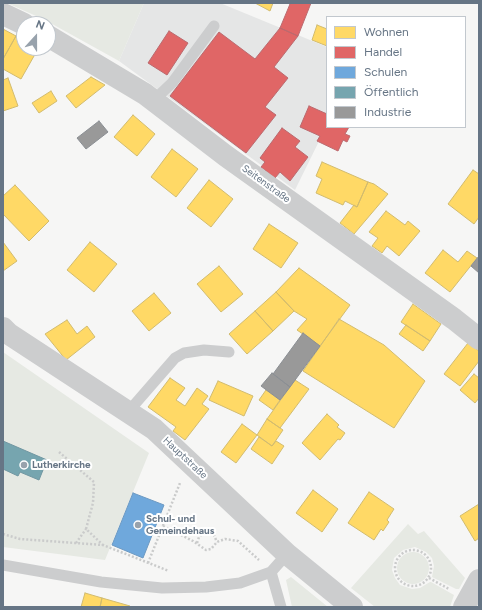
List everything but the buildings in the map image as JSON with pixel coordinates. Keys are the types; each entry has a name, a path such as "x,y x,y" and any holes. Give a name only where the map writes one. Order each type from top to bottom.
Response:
{"street":[{"path":"3,14 16,20"},
{"name":"Seitenstraße","path":"56,41 154,101 226,156 454,319 479,339"},
{"name":"Hauptstraße","path":"3,328 9,334 154,429 287,554 352,607"},
{"path":"464,607 479,580"}],"lane":[{"path":"154,101 172,83 214,26"},
{"path":"128,412 175,358 184,353 204,350 229,352"},
{"path":"3,565 101,582 162,588 206,587 240,583 271,572 287,554"},
{"path":"271,572 281,607"}],"path":[{"path":"59,452 94,482 92,503 86,528 76,543"},
{"path":"148,563 182,476"},
{"path":"162,526 206,550 211,549 217,542 225,539 238,541 271,572"},
{"path":"86,528 103,545"},
{"path":"197,544 199,537 204,532 213,534 217,542"},
{"path":"3,534 20,539 103,545 171,572"},
{"path":"409,550 415,550 422,552 428,559 431,565 431,571 428,578 422,584 409,586 403,584 398,579 394,566 396,560 403,553 409,550"}],"shaded area":[{"path":"7,3 144,3 119,61 56,26 56,16 36,16"},
{"path":"144,3 220,3 326,47 326,127 295,190 119,61"},
{"path":"3,352 149,453 105,560 3,547"},
{"path":"408,524 418,534 424,531 465,578 459,589 456,589 432,577 434,566 432,558 426,552 415,547 403,550 394,558 392,570 395,578 400,585 412,589 420,588 431,582 454,595 450,607 375,607 351,588"},
{"path":"410,552 416,552 426,559 429,568 428,574 422,581 416,584 410,584 400,577 397,571 397,565 404,555"},
{"path":"291,577 328,607 292,607 286,580"}],"place":[{"name":"Lutherkirche","path":"24,465"},
{"name":"Schul- und Gemeindehaus","path":"138,525"}]}
